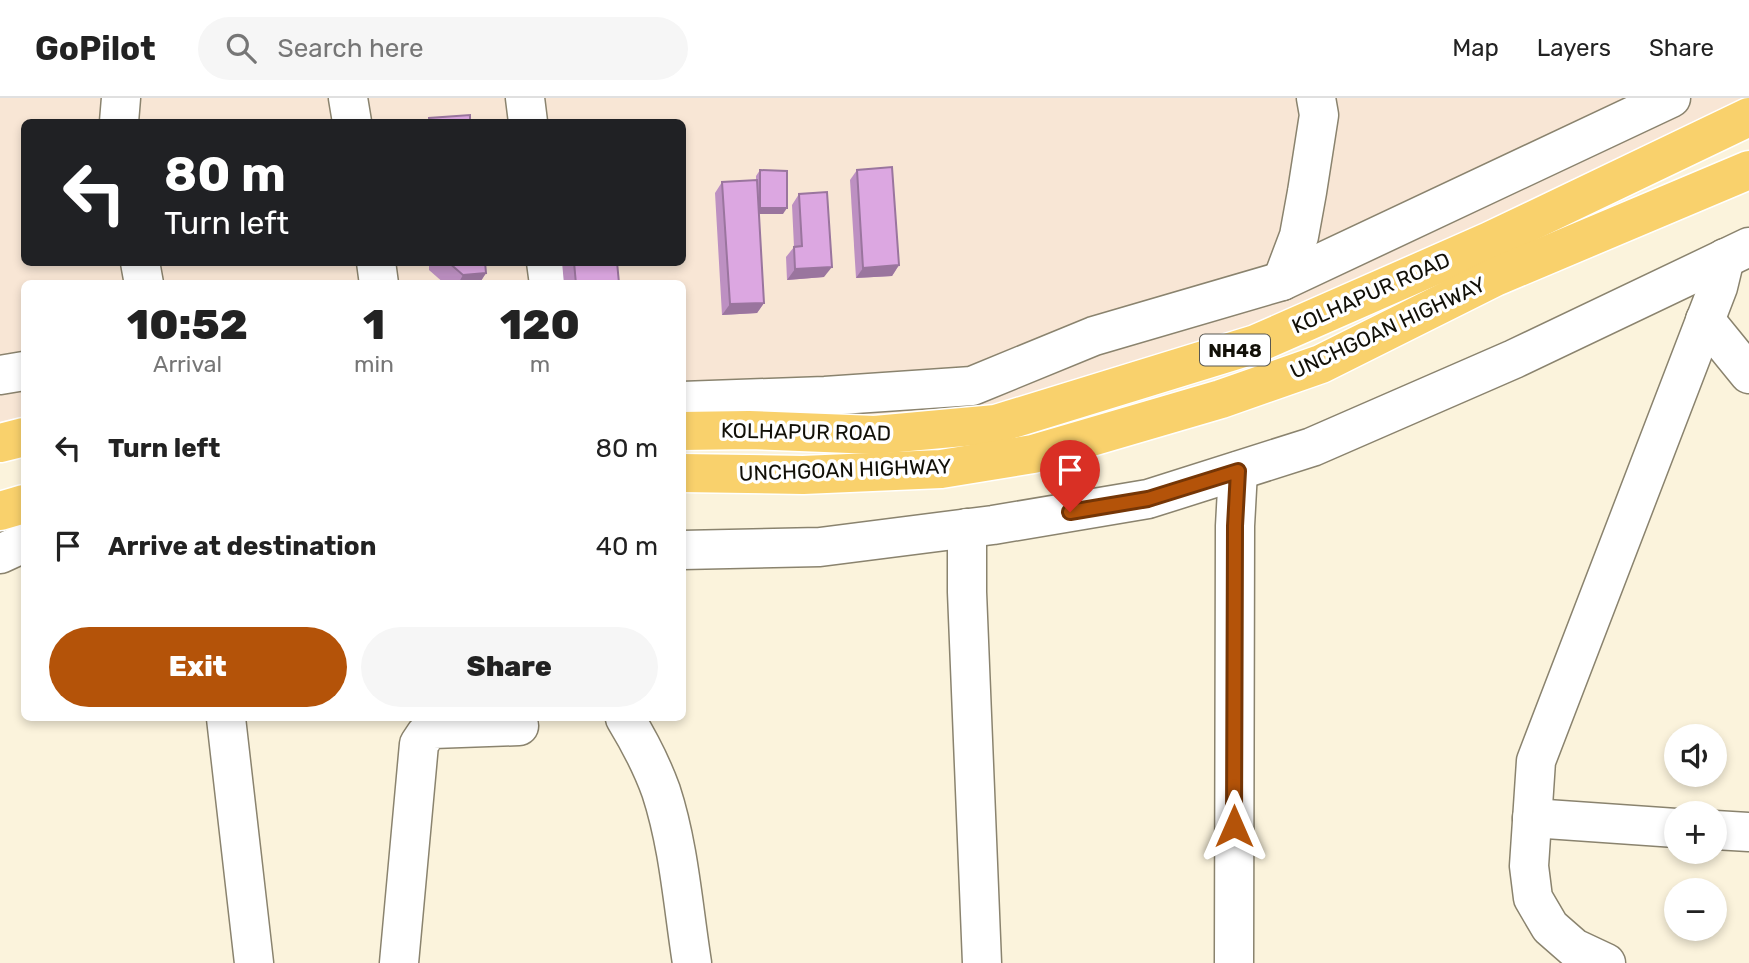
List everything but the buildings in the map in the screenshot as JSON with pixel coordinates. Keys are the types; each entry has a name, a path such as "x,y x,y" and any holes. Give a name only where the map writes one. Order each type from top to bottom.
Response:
{"highway":[{"name":"KOLHAPUR ROAD","path":"686,431 749,430 876,435 996,424 1256,344 1490,241 1749,117"},
{"name":"UNCHGOAN HIGHWAY","path":"686,472 803,475 941,469 1032,454 1221,399 1321,363 1495,277 1749,170"},
{"path":"0,443 21,439"},
{"path":"0,511 21,505"}],"street":[{"path":"119,119 121,98"},
{"path":"348,98 352,119"},
{"path":"525,98 528,119"},
{"path":"1282,281 1299,236 1320,115 1316,98"},
{"path":"686,401 825,396 972,386 1094,336 1282,281 1671,98"},
{"path":"1603,963 1574,948 1550,927 1533,898 1529,866 1536,761 1704,320 1737,253"},
{"path":"686,551 820,547 967,528 1148,499 1312,447 1476,376 1737,253"},
{"path":"1704,320 1749,374"},
{"path":"0,375 21,372"},
{"path":"1234,963 1235,526 1238,471"},
{"path":"967,528 967,592 982,963"},
{"path":"0,554 21,544"},
{"path":"226,721 254,963"},
{"path":"627,721 661,791 674,841 692,963"},
{"path":"399,963 419,744 433,729 519,726"},
{"path":"1532,818 1664,827"},
{"path":"1727,831 1749,832"}],"shaded area":[{"path":"0,98 1749,98 1749,117 1522,226 996,424 686,431 686,280 21,280 21,447 0,450"}],"route":[{"path":"1070,512 1148,499 1238,471 1235,526 1234,826"}]}
